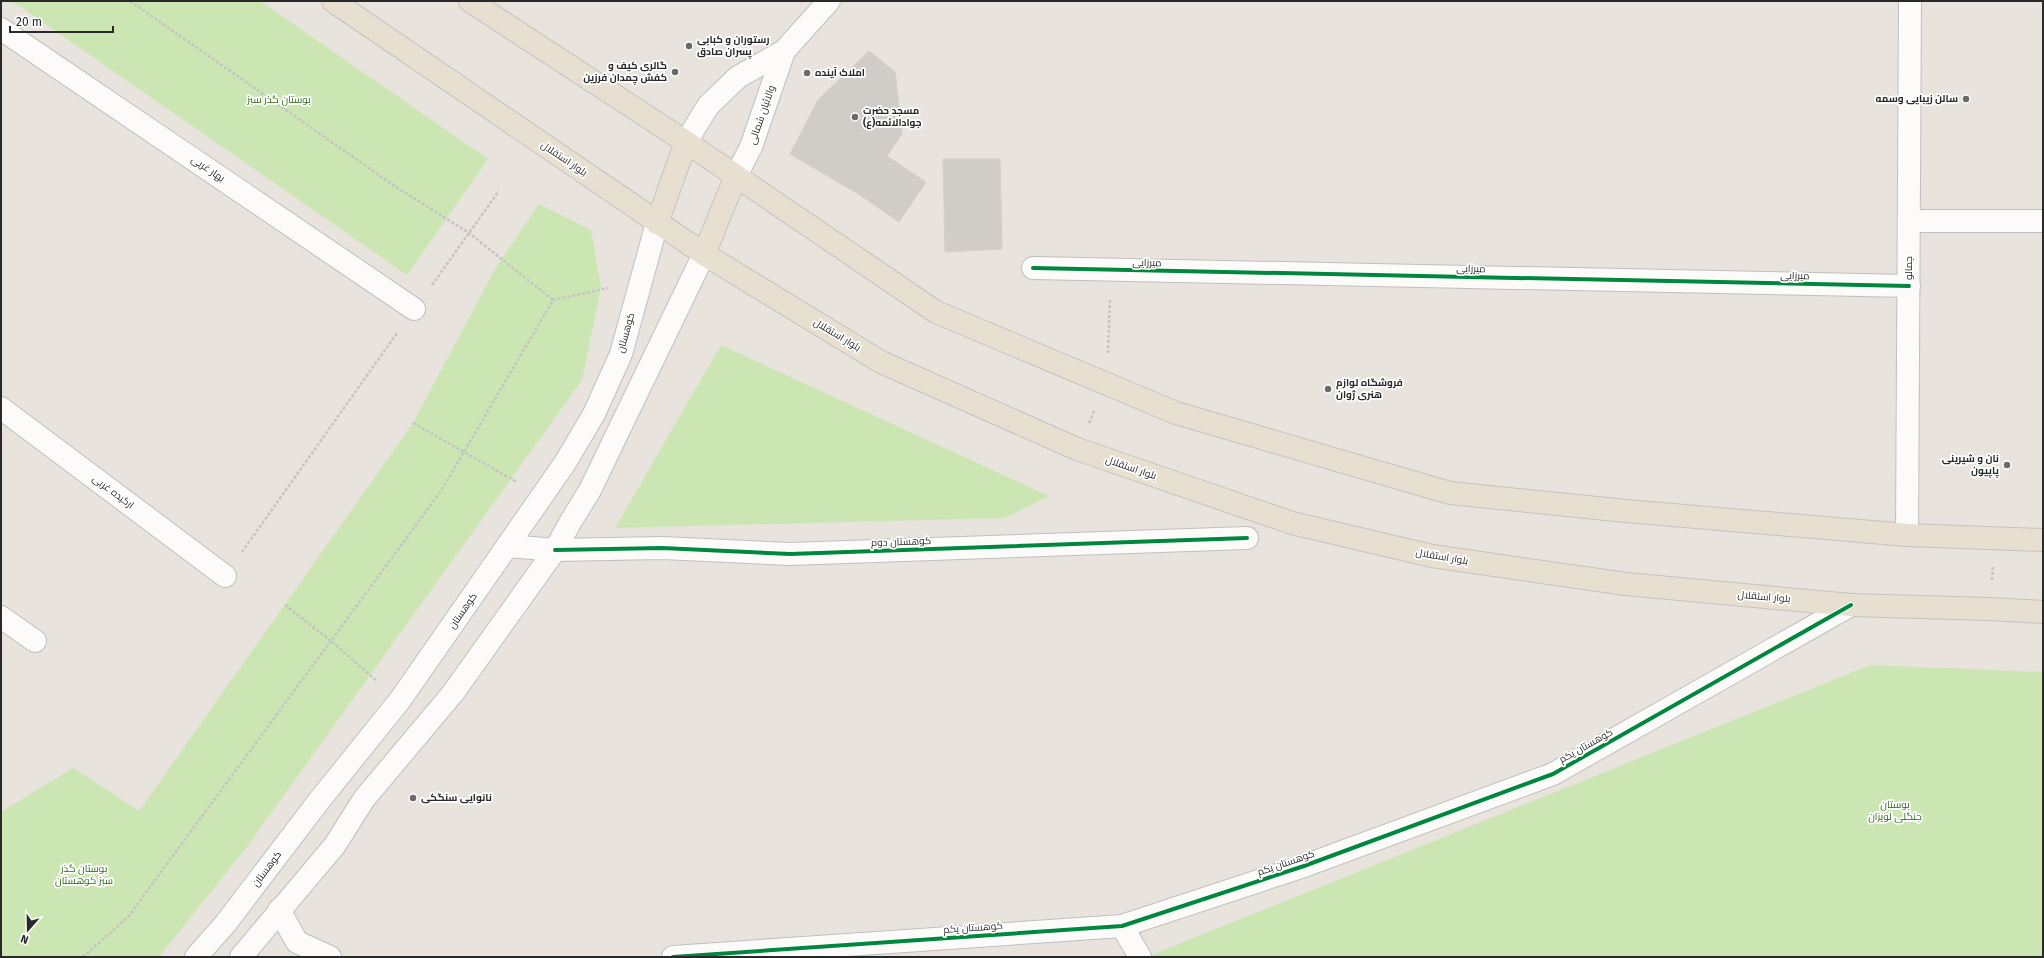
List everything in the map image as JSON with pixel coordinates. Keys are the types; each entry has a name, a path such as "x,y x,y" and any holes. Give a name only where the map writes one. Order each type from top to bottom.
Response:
{"main road":[{"name":"بلوار استقلال","path":"333,1 704,254 881,362 1077,449 1292,523 1432,556 1626,584 1851,605 2043,612"},
{"path":"470,1 686,142 936,312 1176,413 1450,493 1626,511 1907,535 2043,540"},
{"path":"657,223 686,142"},
{"path":"704,254 736,176"}],"street":[{"name":"والائیان شمالی","path":"686,142 708,106 738,77 784,51 828,1"},
{"name":"جمالو","path":"1907,535 1910,1"},
{"name":"بهار غربی","path":"1,29 414,309"},
{"name":"والائیان شمالی","path":"736,176 751,147 784,51"},
{"path":"1909,221 2043,221"},
{"name":"کوهستان","path":"196,957 226,923 318,802 400,700 543,497 594,414 621,354 657,223"},
{"path":"241,957 335,845 364,799 453,693 555,550 570,521 590,490 704,254"},
{"name":"میرزایی","path":"1033,268 1908,286"},
{"name":"ارکیده غربی","path":"1,408 225,576"},
{"name":"کوهستان دوم","path":"509,546 555,550 662,548 790,554 1247,538"},
{"name":"کوهستان یکم","path":"673,957 1122,926 1304,866 1553,774 1851,605"},
{"path":"1,617 35,640"},
{"path":"279,910 297,942 330,957"},
{"path":"1122,926 1140,957"}],"path":[{"path":"130,1 396,187 469,233 554,300"},
{"path":"225,576 499,191"},
{"path":"1077,449 1107,384 1112,270"},
{"path":"83,957 128,917 441,491 554,300 640,282"},
{"path":"413,423 543,497"},
{"path":"1989,609 1996,538"},
{"path":"285,605 331,641 400,700"}],"green space":[{"name":"بوستان گذر سبز","path":"12,1 260,1 488,159 407,275"},
{"name":"بوستان گذر سبز کوهستان","path":"539,204 591,230 601,287 582,380 246,848 159,957 1,957 1,812 73,768 139,811 413,423 495,269"},
{"path":"721,345 1049,496 1005,518 615,528"},
{"name":"بوستان جنگلی لویزان","path":"1870,665 2043,672 2043,957 1140,957 1149,956"}],"building":[{"name":"مسجد حضرت جوادالائمه(ع)","path":"869,51 895,72 902,134 860,195 790,154 818,100"},
{"path":"887,156 926,182 899,222 860,195"},
{"path":"943,159 1000,159 1002,249 945,252"}],"cycle path":[{"path":"1033,268 1909,286"},
{"path":"555,550 662,548 790,554 1247,538"},
{"path":"673,957 1122,926 1304,866 1553,774 1851,605"}],"place":[{"name":"رستوران و کبابی پسران صادق","path":"689,46"},
{"name":"گالری کیف و کفش چمدان فرزین","path":"675,72"},
{"name":"املاک آینده","path":"807,73"},
{"name":"سالن زیبایی وسمه","path":"1966,99"},
{"name":"مسجد حضرت جوادالائمه(ع)","path":"855,117"},
{"name":"فروشگاه لوازم هنری ژوان","path":"1328,389"},
{"name":"نان و شیرینی پاپیون","path":"2007,465"},
{"name":"نانوایی سنگکی","path":"413,798"}]}
